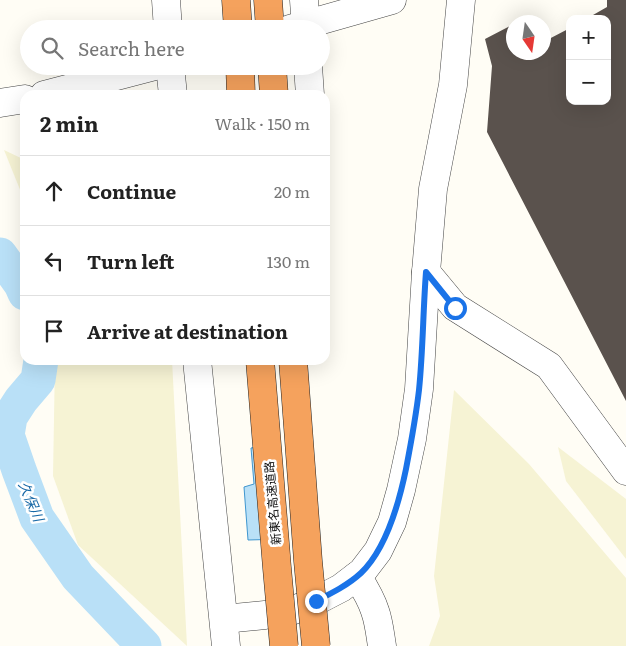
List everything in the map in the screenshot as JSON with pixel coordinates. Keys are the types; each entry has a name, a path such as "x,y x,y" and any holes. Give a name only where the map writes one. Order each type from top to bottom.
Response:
{"highway":[{"path":"236,0 237,20"},
{"path":"268,0 269,20"},
{"path":"240,75 241,90"},
{"path":"273,75 274,90"},
{"name":"新東名高速道路","path":"260,365 284,646"},
{"path":"293,365 316,646"}],"street":[{"path":"166,0 167,20"},
{"path":"301,20 392,0"},
{"path":"224,619 291,610 316,601 341,588 362,572 378,551 392,522 412,439 419,389 433,189 453,85 461,0"},
{"path":"63,90 121,75"},
{"path":"171,75 172,90"},
{"path":"309,75 310,90"},
{"path":"0,103 20,100"},
{"path":"426,272 455,308 549,366 626,471"},
{"path":"198,365 226,646"},
{"path":"357,576 369,595 375,611 382,646"}],"shaded area":[{"path":"4,150 20,158 20,190"},
{"path":"55,365 172,365 187,646 78,545 53,476"},
{"path":"454,390 529,464 626,578 626,646 429,646 440,616 434,576"},
{"path":"558,447 626,499 626,559 566,481"}],"water":[{"path":"279,444 286,539 248,540 244,487 254,484 251,448"}],"building":[{"path":"607,0 626,0 626,401 487,132 492,66 485,39 506,28 506,60 551,60 551,38 566,30 566,105 611,105 611,15 593,15 607,7"}],"waterway":[{"name":"久保川","path":"0,255 20,283"},
{"name":"久保川","path":"40,365 38,380 10,417 7,435 19,470 37,518 78,577 144,646"}],"route":[{"path":"316,601 341,588 362,572 378,551 392,522 412,439 419,389 426,272 455,308"}]}
